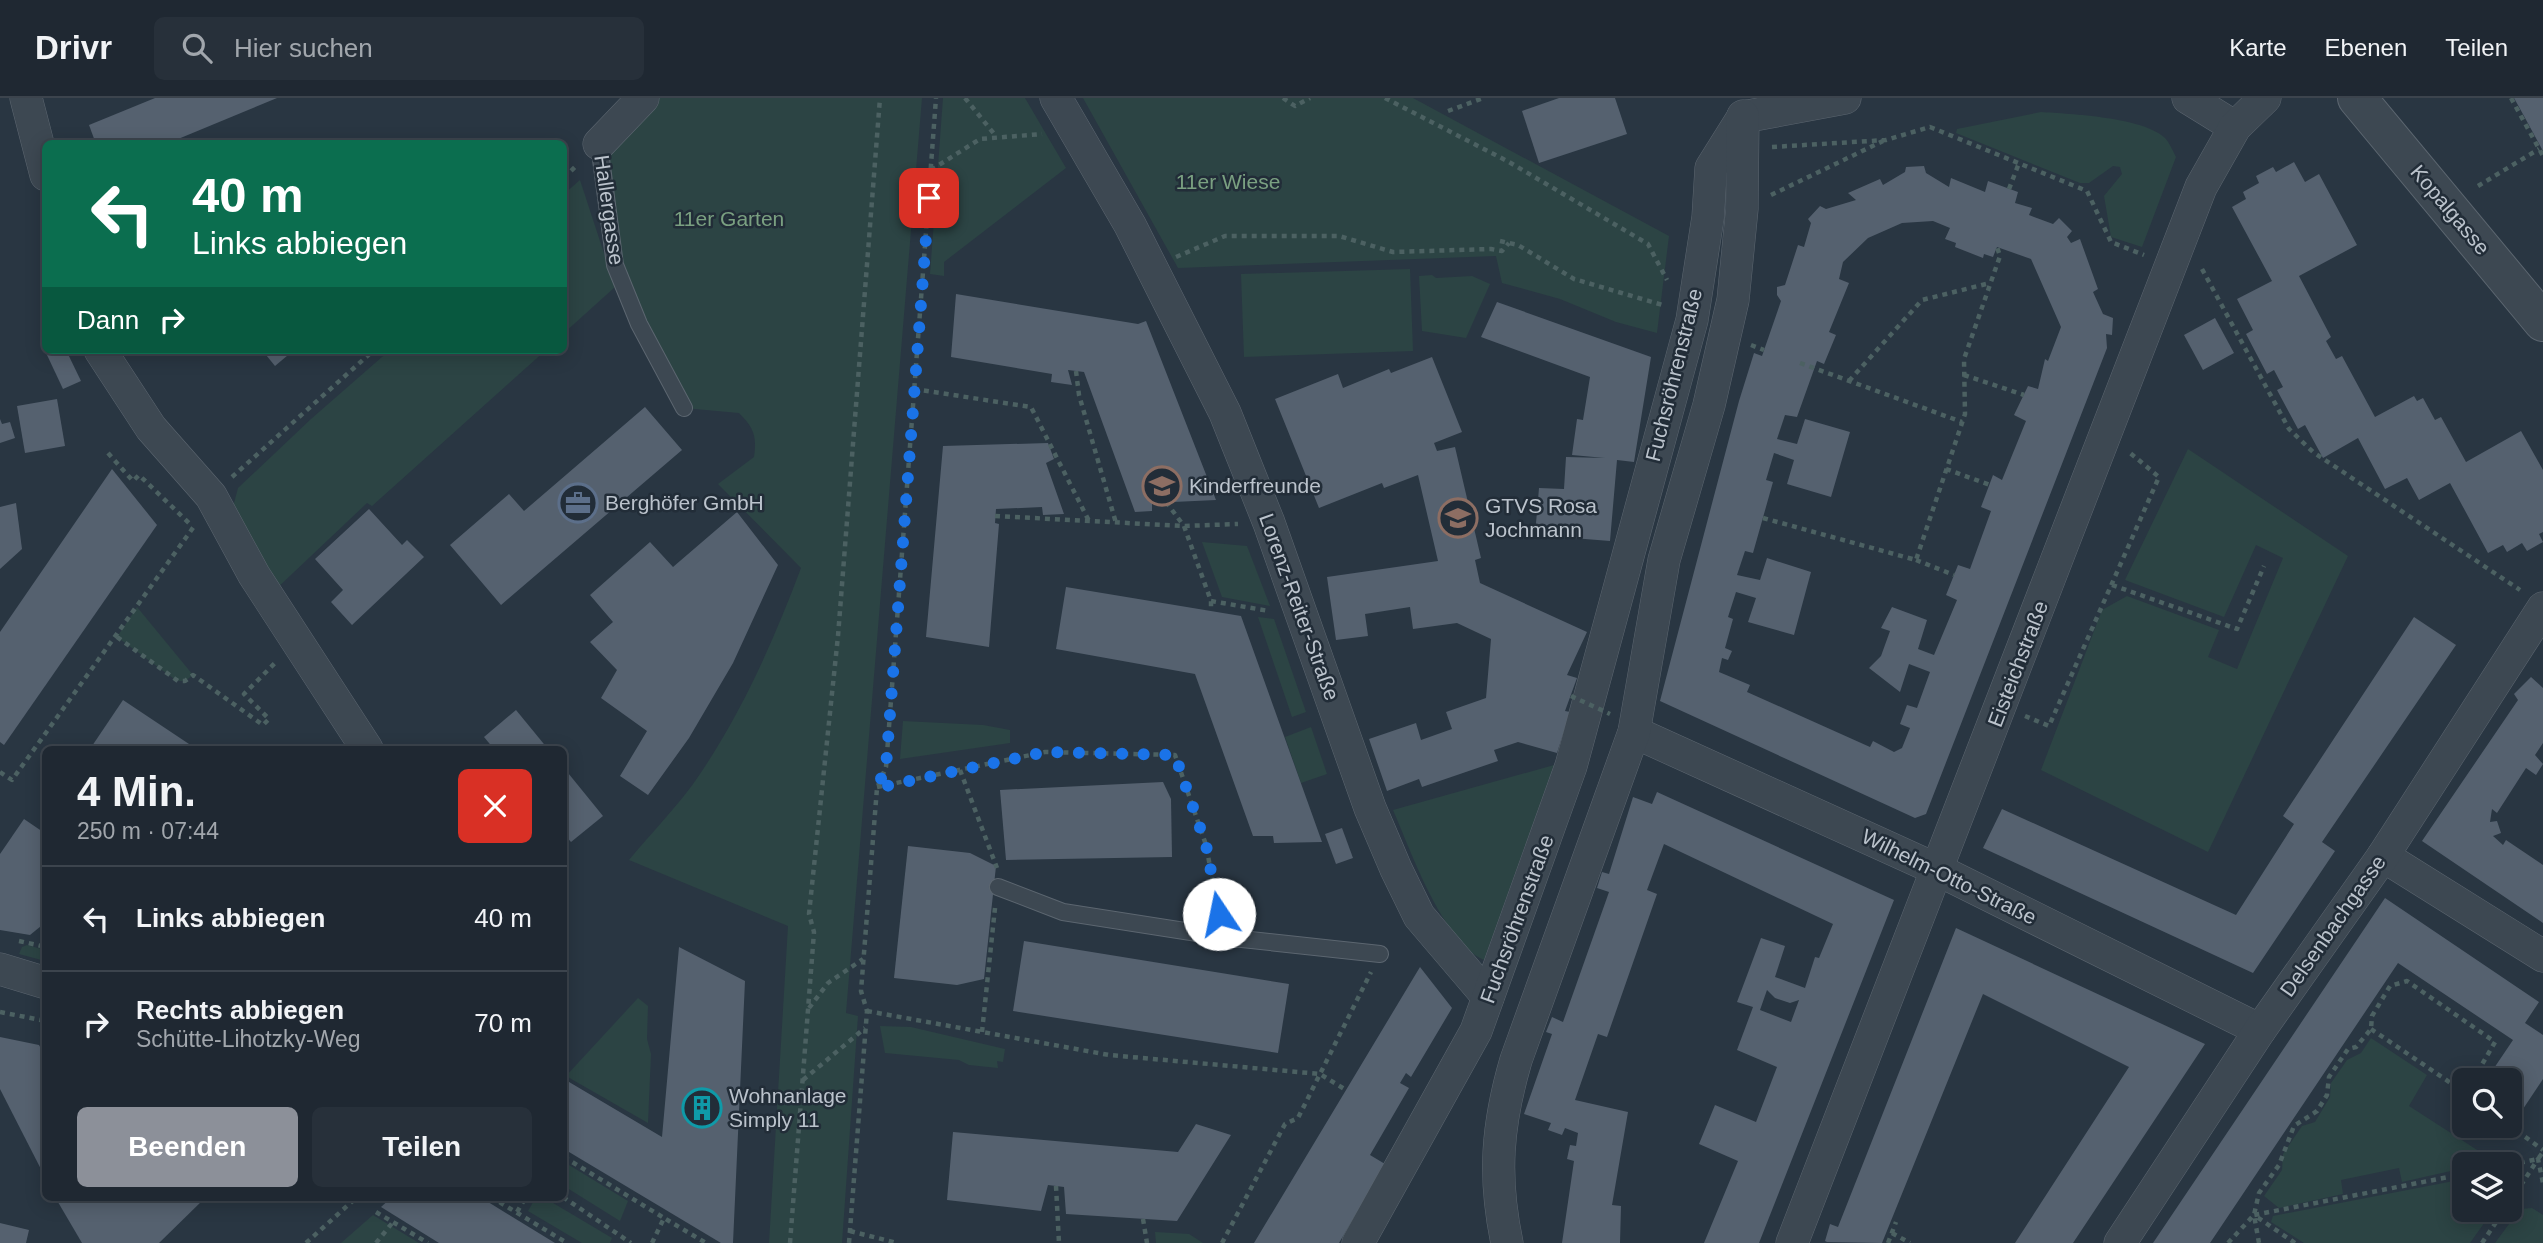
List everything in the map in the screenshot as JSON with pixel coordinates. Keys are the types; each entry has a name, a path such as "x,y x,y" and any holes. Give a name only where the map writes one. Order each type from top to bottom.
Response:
{"street":[{"path":"26,98 42,160"},
{"name":"Hallergasse","path":"599,144 643,98"},
{"name":"Lorenz-Reiter-Straße","path":"1056,98 1153,269 1225,413 1250,474 1370,808 1396,869 1419,916 1489,997"},
{"path":"1740,107 1845,98"},
{"path":"2188,98 2235,127"},
{"name":"Eisteichstraße","path":"1792,1243 2201,187 2235,127 2265,98"},
{"name":"Kopalgasse","path":"2357,98 2543,322"},
{"name":"Fuchsröhrenstraße","path":"1507,1243 1498,1166 1501,1109 1622,723 1664,560 1709,405 1733,300 1742,209 1743,149 1740,107"},
{"name":"Fuchsröhrenstraße","path":"1358,1243 1476,1031 1571,766 1692,320 1708,217 1711,168 1740,107"},
{"path":"103,354 151,428 211,496 254,575 365,746"},
{"name":"Delsenbachgasse","path":"2120,1243 2260,1030 2383,856 2543,608"},
{"name":"Wilhelm-Otto-Straße","path":"1622,723 1938,870 2260,1030"},
{"path":"2383,856 2543,956"},
{"path":"0,969 42,982"}],"lane":[{"name":"Hallergasse","path":"599,144 615,265 639,324 684,408"},
{"path":"998,888 1063,912 1223,937 1380,954"}],"path":[{"path":"790,1243 814,932 808,914 838,636 880,98"},
{"path":"849,1243 867,1011 861,991 863,959 877,788 886,767 936,98"},
{"path":"965,98 995,135"},
{"path":"1283,98 1295,106 1310,98"},
{"path":"1385,98 1509,162 1648,244 1669,282"},
{"path":"1448,111 1483,98"},
{"path":"2511,98 2543,156"},
{"path":"1742,209 1886,140 1930,127 2087,191 2111,242"},
{"path":"930,170 980,139 995,135 1046,133"},
{"path":"1743,149 1886,140"},
{"path":"2478,186 2539,149"},
{"path":"2009,189 2019,163"},
{"path":"2183,235 2289,429 2313,452 2507,582"},
{"path":"1153,269 1225,236 1339,236 1393,252 1491,249 1502,251 1509,243"},
{"path":"1500,240 1518,245 1574,279 1666,306"},
{"path":"1916,560 1965,414 1964,359 2000,256 1997,247"},
{"path":"1849,381 1922,300 1990,283"},
{"path":"211,496 370,354"},
{"path":"1800,363 1962,422"},
{"path":"1076,371 1079,395 1116,523"},
{"path":"1964,375 2024,395"},
{"path":"914,389 1031,407 1089,521"},
{"path":"2002,706 2049,726 2159,477 2107,434"},
{"path":"108,453 134,481 139,475 198,533"},
{"path":"1946,470 1990,485"},
{"path":"1166,502 1184,526 1211,601 1211,611"},
{"path":"995,516 1184,526 1245,522"},
{"path":"1763,518 1916,560 1954,575"},
{"path":"0,772 12,780 194,527"},
{"path":"2112,585 2237,629 2264,566"},
{"path":"1211,601 1278,613"},
{"path":"117,637 177,681 185,681 192,675 263,726 269,719 244,694 277,661 271,650"},
{"path":"1571,696 1622,723"},
{"path":"877,788 1045,752 1175,755 1206,845 1223,937"},
{"path":"960,770 998,888 982,1032"},
{"path":"1222,1243 1285,1124 1298,1118 1380,954"},
{"path":"808,1009 828,983 863,959"},
{"path":"2259,1243 2254,1216 2259,1193 2279,1165 2294,1126 2317,1111 2327,1095 2329,1077 2348,1049 2356,1047 2371,1029 2372,1016 2390,986 2407,981 2495,1042 2480,1068"},
{"path":"867,1011 1109,1055 1320,1074 1346,1090"},
{"path":"0,1012 42,1020"},
{"path":"803,1080 866,1027"},
{"path":"2371,1029 2452,1084"},
{"path":"2522,1135 2543,1151 2522,1184"},
{"path":"567,1159 706,1243"},
{"path":"2522,1162 2538,1159"},
{"path":"2538,1159 2543,1183"},
{"path":"2228,1243 2254,1216 2452,1176"},
{"path":"1056,1186 1059,1243"},
{"path":"567,1200 631,1243"},
{"path":"306,1243 353,1201"},
{"path":"498,1201 567,1243"},
{"path":"517,1212 524,1201"},
{"path":"376,1212 420,1241 428,1243"},
{"path":"2254,1216 2295,1243"},
{"path":"652,1243 664,1218"},
{"path":"1143,1219 1147,1243"},
{"path":"376,1243 393,1222"},
{"path":"1888,1243 1896,1222"},
{"path":"2482,1243 2496,1222"},
{"path":"850,1231 897,1243"},
{"path":"1892,1233 1910,1243"}],"green space":[{"name":"11er Garten","path":"643,98 922,98 846,1013 858,1016 842,1243 769,1243 788,926 629,860 684,796 716,750 756,674 801,568 718,484 754,457 755,438 748,423 739,413 684,408 626,294 599,144"},
{"path":"943,98 1025,98 1066,168 944,262 944,276 930,274"},
{"name":"11er Wiese","path":"1083,98 1413,98 1669,236 1657,333 1616,322 1560,299 1502,283 1496,256 1178,268"},
{"path":"2041,112 2124,121 2155,131 2166,140 2176,157 2142,247 2111,237 2104,196 2122,174 2120,167 2113,166 2089,183 2080,183 1956,133 1957,129"},
{"path":"580,180 615,287 567,330 567,191"},
{"path":"1410,269 1413,351 1244,357 1241,274"},
{"path":"1432,275 1436,278 1472,276 1490,284 1466,338 1422,331 1419,276"},
{"path":"385,354 542,354 372,506 367,503 274,591 233,507 238,488"},
{"path":"2188,449 2348,556 2208,852 2041,770 2102,610 2127,596 2219,630 2208,657 2237,669 2283,558 2256,545 2224,617 2125,580"},
{"path":"1202,542 1247,546 1270,606 1222,597"},
{"path":"137,607 193,675 185,681 177,681 117,637"},
{"path":"1258,617 1274,619 1306,712 1292,717"},
{"path":"903,721 983,725 1010,730 1010,743 900,759"},
{"path":"1311,727 1327,774 1301,783 1285,737"},
{"path":"1554,765 1484,960 1469,950 1441,915 1393,810"},
{"path":"27,945 42,949 42,960 19,954 22,947"},
{"path":"638,998 648,1006 647,1039 651,1054 648,1123 567,1075"},
{"path":"880,1026 911,1027 1005,1049 1003,1062 997,1061 998,1068 969,1065 959,1060 885,1053"},
{"path":"2371,1038 2427,1075 2409,1106 2452,1134 2452,1138 2459,1138 2480,1152 2452,1152 2452,1171 2402,1182 2399,1168 2341,1180 2343,1194 2279,1208 2264,1196 2282,1170 2283,1154 2302,1126 2315,1122 2330,1097 2331,1083 2347,1060 2361,1053"},
{"path":"567,1164 628,1201 620,1221 567,1188"},
{"path":"2452,1181 2452,1222 2485,1222 2470,1243 2304,1243 2271,1222 2273,1216"},
{"path":"534,1201 550,1201 612,1238 610,1243 582,1243 528,1211"},
{"path":"2532,1208 2543,1215 2543,1243 2495,1243 2510,1222 2522,1222 2522,1209"},
{"path":"373,1215 419,1243 341,1243"},
{"path":"1155,1232 1189,1234 1203,1243 1156,1243"}],"building":[{"path":"155,98 277,98 176,140 95,140 89,125"},
{"path":"1559,98 1615,98 1627,134 1539,163 1522,111"},
{"path":"2514,98 2543,98 2543,151 2524,116"},
{"path":"2294,162 2305,182 2319,174 2357,245 2299,276 2331,337 2326,341 2336,359 2342,356 2375,417 2414,396 2417,401 2423,398 2435,420 2441,417 2466,462 2521,431 2543,470 2543,532 2539,534 2543,542 2527,551 2522,543 2507,552 2503,545 2488,553 2450,483 2419,500 2407,478 2385,489 2358,438 2323,458 2305,425 2298,429 2277,390 2283,387 2274,370 2267,374 2246,334 2253,330 2237,299 2272,281 2232,207 2246,199 2243,192 2259,183 2256,176 2273,167 2276,172"},
{"path":"1924,166 1926,173 1949,187 1951,178 1985,192 1988,181 2018,192 2015,203 2032,208 2029,215 2053,224 2059,218 2072,231 2067,237 2071,243 2080,239 2098,289 2093,292 2103,314 2113,318 2112,335 2106,334 2107,348 1926,814 1915,818 1660,701 1739,401 1754,353 1762,356 1781,301 1777,295 1777,287 1785,285 1798,245 1804,247 1811,223 1808,219 1820,206 1826,209 1856,200 1848,193 1880,179 1883,185 1905,172 1906,167","holes":["1933,221 1950,228 1945,239 1956,243 1955,247 1983,258 1984,254 1993,257 1997,247 2031,259 2061,327 2048,361 2045,359 2038,389 2028,386 2014,415 2026,421 2002,480 1993,475 1981,507 1991,511 1970,569 1958,565 1946,595 1957,600 1934,655 1918,649 1927,620 1892,607 1881,628 1890,631 1881,656 1869,668 1900,692 1909,664 1930,672 1917,708 1907,705 1900,724 1910,728 1902,748 1894,752 1873,741 1870,747 1747,692 1750,685 1719,672 1722,658 1728,660 1732,651 1725,648 1733,619 1728,617 1736,592 1756,598 1748,622 1794,635 1811,572 1767,558 1760,580 1737,575 1745,551 1753,553 1773,482 1766,480 1774,453 1794,460 1787,484 1831,497 1850,432 1805,419 1797,444 1777,439 1785,415 1797,417 1817,361 1824,364 1836,335 1829,332 1849,283 1839,279 1843,262 1868,238 1902,223"]},
{"path":"956,294 1138,324 1146,321 1216,500 1152,503 1152,511 1135,512 1084,372 1068,370 1072,385 1051,382 1052,374 951,357"},
{"path":"1497,302 1651,357 1634,462 1617,460 1610,541 1535,535 1539,488 1564,489 1566,457 1605,458 1572,455 1577,419 1583,420 1590,377 1481,337"},
{"path":"2215,318 2234,353 2203,370 2184,335"},
{"path":"68,354 81,381 63,389 47,355"},
{"path":"265,354 289,354 275,366"},
{"path":"1432,357 1462,432 1434,443 1437,451 1455,447 1481,558 1475,560 1480,583 1587,632 1567,675 1577,678 1565,711 1570,712 1557,753 1518,742 1494,750 1498,761 1422,787 1419,779 1387,791 1369,739 1416,723 1421,740 1452,729 1446,712 1486,698 1491,639 1457,623 1413,629 1410,607 1365,614 1368,636 1336,640 1327,577 1438,561 1418,475 1384,488 1382,483 1319,508 1275,399 1338,374 1343,388 1389,369 1391,373"},
{"path":"57,399 65,446 25,453 17,406"},
{"name":"Berghöfer GmbH","path":"645,407 682,450 501,605 450,545 509,494 524,511"},
{"path":"0,419 2,424 10,422 15,438 0,443"},
{"path":"1048,443 1054,459 1046,463 1064,514 1043,515 1042,507 996,509 995,523 999,524 989,647 926,637 943,446"},
{"path":"112,469 157,525 4,745 0,742 0,632"},
{"path":"16,503 22,549 0,569 0,507"},
{"path":"369,509 402,545 407,540 424,557 352,625 331,602 343,590 315,559"},
{"path":"737,512 778,565 733,663 689,738 648,795 620,776 647,731 601,698 617,670 590,642 613,622 590,595 650,542 673,567"},
{"path":"1066,587 1241,616 1322,842 1274,843 1273,836 1253,836 1195,674 1056,649"},
{"path":"2414,617 2456,645 2322,842 2335,851 2253,973 1983,848 2002,809 2236,915 2294,824 2283,816"},
{"path":"2531,677 2543,688 2543,743 2535,755 2543,764 2536,775 2526,768 2497,813 2492,809 2490,822 2497,821 2501,833 2493,836 2503,845 2506,840 2543,865 2543,923 2422,841 2518,700 2514,694"},
{"path":"123,700 192,746 92,746"},
{"path":"516,710 546,746 492,746 484,737"},
{"path":"567,772 603,816 571,842 567,837"},
{"path":"1163,782 1171,799 1172,857 1006,860 1000,790"},
{"path":"1657,792 1894,900 1759,1243 1704,1243 1738,1161 1699,1144 1715,1105 1756,1122 1777,1067 1737,1050 1753,1007 1737,1002 1761,938 1785,946 1775,977 1805,988 1815,957 1819,958 1833,924 1664,844 1647,890 1657,894 1607,1037 1598,1034 1575,1100 1628,1112 1612,1205 1621,1206 1620,1243 1562,1243 1574,1161 1567,1159 1570,1145 1576,1146 1578,1133 1565,1128 1562,1135 1548,1130 1551,1123 1524,1114 1552,1034 1546,1032 1552,1017 1563,1022 1609,892 1597,888 1602,872 1609,874 1633,797 1652,804","holes":["1767,990 1775,998 1790,1003 1799,1000 1791,1022 1760,1010"]},
{"path":"24,819 42,831 42,925 30,935 0,930 0,854"},
{"path":"1342,828 1353,858 1336,864 1325,834"},
{"path":"908,846 970,853 996,866 984,979 957,985 894,978"},
{"path":"2385,898 2539,1002 2525,1023 2543,1035 2543,1079 2522,1110 2522,1068 2494,1068 2513,1040 2398,963 2210,1243 2153,1243"},
{"path":"1956,928 2205,1044 2073,1243 2015,1243 2129,1067 1983,994 1882,1243 1827,1242 1825,1241 1830,1224 1838,1227"},
{"path":"1024,941 1289,984 1278,1053 1013,1011"},
{"name":"Wohnanlage Simply 11","path":"679,947 745,981 733,1243 721,1243 567,1151 567,1081 662,1137"},
{"path":"1420,967 1452,1008 1411,1077 1406,1073 1400,1083 1409,1088 1370,1155 1385,1164 1339,1243 1254,1243"},
{"path":"0,1037 39,1045 42,1051 42,1171 0,1089"},
{"path":"1196,1124 1231,1135 1177,1221 1066,1214 1064,1187 1048,1185 1041,1211 947,1200 953,1132 1178,1152"},
{"path":"57,1201 202,1201 159,1243 82,1243"},
{"path":"388,1201 487,1201 555,1243 439,1243 381,1207"},
{"path":"0,1223 29,1230 26,1243 0,1243"}],"place":[{"name":"Kinderfreunde","path":"1162,486"},
{"name":"Berghöfer GmbH","path":"578,503"},
{"name":"GTVS Rosa Jochmann","path":"1458,518"},
{"name":"Wohnanlage Simply 11","path":"702,1108"}],"route":[{"path":"929,198 886,767 877,788 1045,752 1175,755 1206,845 1219,914"}]}
